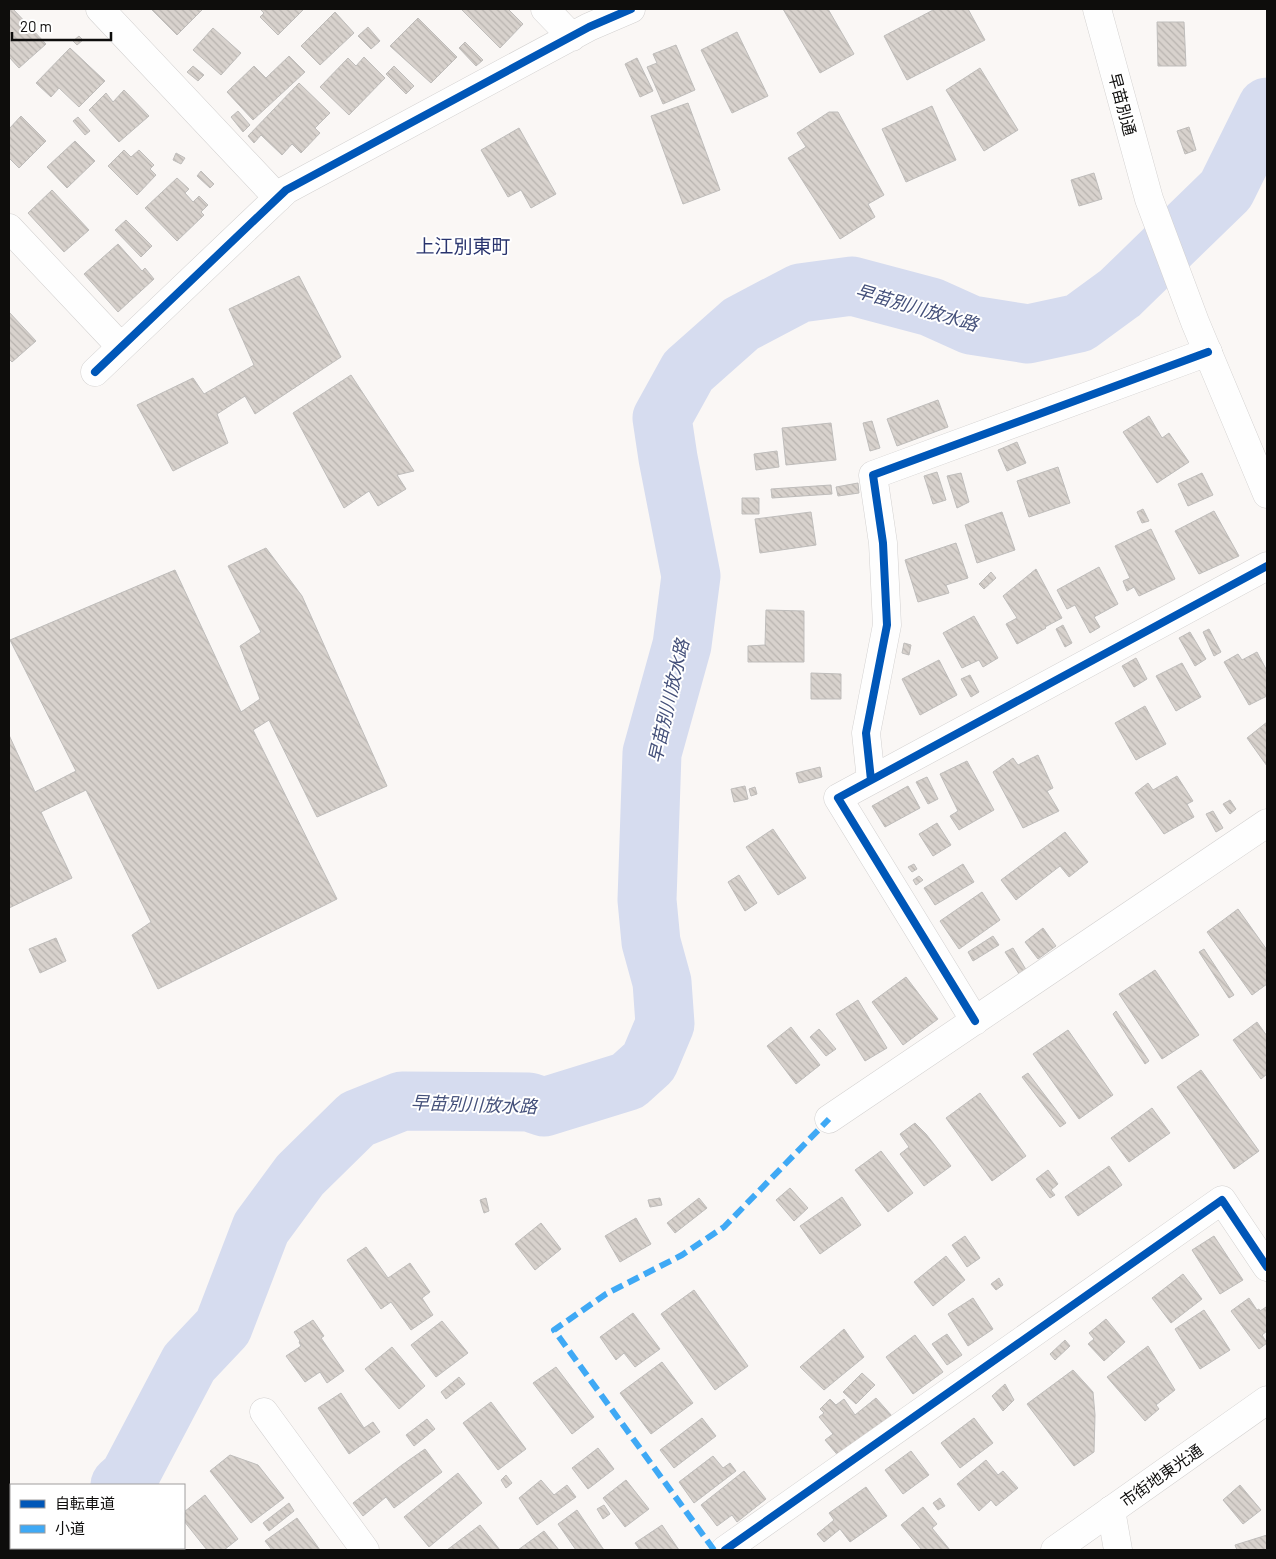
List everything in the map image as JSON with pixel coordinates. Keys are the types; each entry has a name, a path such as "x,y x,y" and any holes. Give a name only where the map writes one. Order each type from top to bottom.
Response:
{"street":[{"path":"100,9 278,198"},
{"path":"545,9 572,37"},
{"path":"95,372 286,190 572,37 631,9"},
{"name":"早苗別通","path":"1097,9 1149,199 1208,352"},
{"path":"13,241 121,347"},
{"path":"871,780 866,733 887,625 883,543 874,475 1208,352 1267,494"},
{"path":"975,1021 838,798 1267,566"},
{"path":"829,1119 1267,823"},
{"path":"725,1550 1222,1200 1267,1266"},
{"name":"市街地東光通","path":"1055,1550 1267,1400"},
{"path":"264,1412 365,1550"},
{"path":"1111,1510 1118,1550"}],"building":[{"path":"9,9 13,9 46,44 19,68 9,57"},
{"path":"151,9 203,9 177,35"},
{"path":"260,9 304,9 278,35 260,17 264,13"},
{"path":"461,9 508,9 523,24 500,48"},
{"path":"783,9 828,9 854,54 820,73"},
{"path":"935,9 968,9 985,40 907,80 884,36"},
{"path":"335,12 354,33 320,65 301,46"},
{"path":"418,18 457,57 431,83 390,46"},
{"path":"1157,22 1184,22 1186,66 1158,66"},
{"path":"368,27 380,41 371,49 358,36"},
{"path":"213,28 241,53 221,75 193,50"},
{"path":"737,32 768,96 732,113 701,50"},
{"path":"79,36 83,40 77,45 73,41"},
{"path":"465,42 483,60 476,66 459,48"},
{"path":"676,45 695,90 663,104 647,67 657,63 653,54"},
{"path":"70,48 105,81 79,107 59,88 51,97 36,83"},
{"path":"289,56 305,72 253,120 227,92 254,66 266,78"},
{"path":"364,57 385,78 349,115 320,87 348,58 356,66"},
{"path":"637,58 653,91 640,97 625,64"},
{"path":"193,66 204,75 198,81 187,72"},
{"path":"394,66 414,86 406,94 386,74"},
{"path":"980,68 1018,130 984,151 946,90"},
{"path":"299,83 330,113 315,128 320,133 301,153 292,144 282,155 261,135 254,143 248,136"},
{"path":"124,90 149,116 119,142 89,110 106,93 113,102"},
{"path":"688,103 720,190 683,204 651,116"},
{"path":"932,106 956,160 906,182 882,129"},
{"path":"238,111 250,125 243,132 231,117"},
{"path":"829,112 838,112 884,195 868,204 875,217 840,239 788,158 806,147 797,133"},
{"path":"21,116 46,141 19,168 9,158 9,129"},
{"path":"78,117 90,131 85,135 73,121"},
{"path":"1189,127 1196,150 1185,154 1177,131"},
{"path":"519,128 556,194 531,208 521,190 508,197 481,150"},
{"path":"75,141 95,161 67,188 47,167"},
{"path":"124,150 131,157 139,150 154,165 150,169 156,175 137,195 108,166"},
{"path":"176,153 185,158 181,164 173,160"},
{"path":"201,171 214,184 210,188 197,176"},
{"path":"1094,173 1102,199 1079,206 1071,180"},
{"path":"177,178 189,189 185,193 193,202 199,196 208,205 201,212 204,215 177,241 145,208"},
{"path":"52,190 89,230 64,252 28,213"},
{"path":"126,220 152,246 141,257 115,230"},
{"path":"118,244 142,271 145,268 154,279 118,312 84,274"},
{"path":"299,276 341,357 255,414 245,396 217,414 228,443 173,471 137,405 193,378 204,394 254,365 229,309"},
{"path":"9,312 36,341 12,362 9,359"},
{"path":"351,375 414,471 397,475 406,489 378,506 369,491 344,508 293,413"},
{"path":"938,400 948,427 897,446 887,419"},
{"path":"1149,416 1162,438 1169,433 1189,462 1157,483 1123,432"},
{"path":"872,421 880,448 870,451 863,423"},
{"path":"831,423 836,460 786,465 782,428"},
{"path":"1017,442 1026,463 1007,471 998,450"},
{"path":"777,451 779,467 756,470 754,454"},
{"path":"1058,467 1070,503 1029,517 1017,481"},
{"path":"937,472 946,500 933,504 924,476"},
{"path":"961,473 969,502 957,508 947,476"},
{"path":"1202,473 1213,495 1188,506 1178,484"},
{"path":"858,483 859,493 838,496 836,487"},
{"path":"831,485 832,494 772,498 771,489"},
{"path":"742,498 759,498 759,514 742,514"},
{"path":"1143,509 1149,521 1142,523 1137,512"},
{"path":"1214,511 1239,556 1199,574 1175,531"},
{"path":"811,512 816,545 760,553 755,519"},
{"path":"1002,512 1015,550 977,563 965,525"},
{"path":"1151,529 1175,579 1139,596 1134,587 1127,591 1123,581 1130,578 1115,546"},
{"path":"956,543 968,578 946,585 949,593 918,602 905,560"},
{"path":"266,548 302,596 387,786 317,817 269,720 253,730 337,899 158,989 132,935 151,922 86,790 41,812 72,878 9,908 9,735 35,792 76,771 10,640 175,570 241,712 260,699 240,646 261,632 228,566"},
{"path":"1099,567 1118,604 1094,617 1100,627 1090,633 1075,605 1067,609 1057,590"},
{"path":"1036,569 1062,618 1017,644 1006,624 1017,618 1003,596"},
{"path":"991,572 996,578 984,589 979,584"},
{"path":"766,610 804,611 804,662 748,662 748,646 765,645"},
{"path":"974,616 998,658 983,667 979,660 962,668 943,633"},
{"path":"1063,625 1072,643 1065,647 1056,629"},
{"path":"1209,629 1221,652 1214,656 1203,632"},
{"path":"1190,632 1206,659 1195,666 1179,638"},
{"path":"904,643 911,645 909,655 902,653"},
{"path":"1257,652 1267,669 1267,696 1249,705 1224,662 1238,654 1242,660"},
{"path":"1136,658 1147,679 1134,687 1122,666"},
{"path":"939,660 957,695 920,715 902,679"},
{"path":"1182,663 1201,697 1176,711 1156,676"},
{"path":"811,673 841,674 841,699 811,699"},
{"path":"970,675 979,692 971,697 961,679"},
{"path":"1145,706 1166,744 1136,760 1115,723"},
{"path":"1267,722 1267,766 1247,738"},
{"path":"1038,755 1053,788 1047,791 1059,811 1023,828 993,772 1013,758 1018,765"},
{"path":"967,761 994,810 959,830 950,816 958,811 940,774"},
{"path":"820,767 822,777 799,783 796,773"},
{"path":"1177,776 1193,801 1187,804 1194,817 1164,834 1135,793 1148,783 1153,790"},
{"path":"927,777 938,799 928,804 916,782"},
{"path":"745,786 748,799 734,802 731,789"},
{"path":"908,786 920,808 885,827 872,806"},
{"path":"755,787 757,794 751,796 749,789"},
{"path":"1230,800 1236,809 1230,814 1223,804"},
{"path":"1213,811 1223,828 1216,832 1206,814"},
{"path":"937,823 951,845 933,856 919,834"},
{"path":"773,829 806,878 778,895 746,847"},
{"path":"1065,832 1088,862 1069,877 1060,866 1016,900 1001,880"},
{"path":"914,864 917,869 912,872 908,867"},
{"path":"963,864 974,882 935,905 924,888"},
{"path":"739,875 757,903 745,911 728,882"},
{"path":"919,876 923,880 916,885 913,880"},
{"path":"982,892 1000,920 959,949 940,921"},
{"path":"1238,909 1267,950 1267,984 1252,995 1207,932"},
{"path":"1043,928 1056,946 1038,959 1025,942"},
{"path":"993,936 999,945 973,961 968,952"},
{"path":"56,938 66,961 40,973 29,949"},
{"path":"1013,948 1028,973 1021,977 1005,952"},
{"path":"1204,949 1234,995 1229,998 1199,952"},
{"path":"1155,970 1199,1035 1162,1059 1119,994"},
{"path":"906,977 938,1019 903,1045 872,1002"},
{"path":"858,1000 887,1048 865,1061 836,1014"},
{"path":"1116,1011 1149,1061 1145,1064 1113,1014"},
{"path":"1257,1022 1267,1036 1267,1074 1261,1079 1233,1040"},
{"path":"791,1027 820,1065 796,1084 767,1046"},
{"path":"819,1029 836,1049 826,1056 810,1037"},
{"path":"1068,1030 1113,1095 1079,1119 1033,1054"},
{"path":"1201,1070 1259,1151 1234,1169 1177,1087"},
{"path":"1028,1073 1066,1123 1060,1127 1022,1077"},
{"path":"980,1093 1026,1156 992,1181 946,1118"},
{"path":"1152,1108 1170,1133 1129,1162 1111,1138"},
{"path":"915,1123 951,1166 924,1186 900,1154 909,1147 900,1134"},
{"path":"881,1151 913,1193 888,1212 855,1170"},
{"path":"1109,1166 1122,1185 1078,1216 1065,1197"},
{"path":"1048,1170 1058,1184 1051,1190 1055,1195 1050,1198 1036,1179"},
{"path":"790,1188 808,1208 794,1221 776,1200"},
{"path":"842,1197 861,1225 820,1254 800,1226"},
{"path":"486,1198 489,1211 484,1213 480,1200"},
{"path":"660,1198 662,1205 650,1207 648,1200"},
{"path":"699,1198 707,1208 675,1233 667,1223"},
{"path":"636,1218 651,1244 620,1262 605,1236"},
{"path":"541,1223 561,1249 535,1270 515,1244"},
{"path":"965,1236 980,1258 967,1267 952,1245"},
{"path":"1214,1236 1243,1280 1220,1294 1192,1250"},
{"path":"366,1247 388,1278 410,1263 430,1292 422,1298 433,1315 411,1330 391,1302 381,1309 347,1260"},
{"path":"946,1256 965,1280 933,1306 914,1282"},
{"path":"1183,1274 1202,1299 1171,1323 1152,1298"},
{"path":"999,1278 1003,1285 996,1290 991,1284"},
{"path":"694,1290 748,1366 715,1390 661,1314"},
{"path":"973,1298 993,1329 968,1346 948,1314"},
{"path":"1249,1298 1257,1310 1259,1309 1260,1311 1266,1307 1267,1309 1267,1331 1262,1335 1267,1343 1259,1349 1231,1311"},
{"path":"1204,1310 1230,1350 1200,1369 1175,1329"},
{"path":"633,1313 660,1349 635,1367 624,1353 616,1360 600,1337"},
{"path":"1106,1319 1125,1342 1104,1361 1088,1344 1094,1339 1089,1333"},
{"path":"313,1320 324,1336 321,1338 344,1371 327,1383 320,1372 305,1382 286,1356 301,1346 294,1332"},
{"path":"442,1321 468,1353 436,1377 411,1345"},
{"path":"844,1329 864,1357 824,1390 800,1367"},
{"path":"947,1334 962,1355 947,1365 932,1344"},
{"path":"915,1335 943,1372 913,1394 886,1357"},
{"path":"1065,1340 1070,1346 1055,1360 1050,1354"},
{"path":"1148,1346 1175,1390 1156,1405 1159,1409 1145,1421 1107,1377"},
{"path":"392,1347 425,1386 399,1409 365,1369"},
{"path":"662,1362 693,1403 651,1434 620,1393"},
{"path":"556,1367 594,1417 572,1434 533,1383"},
{"path":"1073,1370 1093,1392 1095,1415 1094,1452 1074,1466 1027,1404"},
{"path":"862,1373 875,1385 856,1404 843,1392"},
{"path":"459,1377 465,1384 446,1399 441,1392"},
{"path":"1005,1384 1014,1400 1003,1411 992,1396"},
{"path":"341,1393 364,1428 373,1422 380,1432 349,1454 318,1408"},
{"path":"876,1398 892,1416 841,1459 825,1440 833,1434 819,1417 824,1413 820,1409 830,1399 836,1405 844,1399 855,1415"},
{"path":"491,1402 526,1449 498,1470 463,1423"},
{"path":"702,1418 716,1436 674,1468 660,1450"},
{"path":"974,1418 993,1443 960,1468 941,1443"},
{"path":"427,1419 435,1429 414,1446 406,1435"},
{"path":"598,1448 614,1469 588,1489 572,1468"},
{"path":"425,1449 442,1472 394,1508 386,1497 363,1516 353,1503"},
{"path":"911,1451 929,1475 903,1494 885,1470"},
{"path":"230,1455 258,1465 284,1498 251,1523 210,1471"},
{"path":"713,1456 723,1468 730,1463 736,1471 694,1503 679,1482"},
{"path":"986,1460 998,1475 1003,1471 1018,1488 996,1506 991,1500 979,1511 957,1484"},
{"path":"744,1471 766,1499 737,1522 732,1515 717,1526 701,1505"},
{"path":"458,1473 482,1503 429,1547 404,1517"},
{"path":"506,1475 512,1483 506,1488 501,1480"},
{"path":"541,1480 554,1495 567,1485 576,1497 537,1525 519,1498"},
{"path":"626,1480 649,1509 625,1527 603,1498"},
{"path":"1240,1485 1261,1510 1243,1524 1223,1500"},
{"path":"866,1487 887,1516 850,1542 840,1529 824,1542 817,1534 834,1520 829,1513"},
{"path":"205,1495 238,1539 224,1550 207,1550 185,1522 185,1511"},
{"path":"940,1498 945,1506 938,1510 933,1503"},
{"path":"289,1503 294,1511 269,1531 263,1523"},
{"path":"604,1505 610,1514 603,1519 597,1509"},
{"path":"923,1507 937,1524 932,1528 950,1550 922,1550 901,1525"},
{"path":"577,1510 604,1550 576,1550 558,1524"},
{"path":"297,1518 320,1550 272,1550 265,1541"},
{"path":"480,1525 500,1550 447,1550"},
{"path":"662,1525 679,1550 640,1550 635,1543"},
{"path":"544,1531 559,1550 518,1550"},
{"path":"1267,1535 1267,1550 1237,1550 1235,1545"}],"waterway":[{"name":"早苗別川放水路","path":"121,1484 129,1477 189,1363 223,1327 261,1228 300,1175 357,1119 402,1101 529,1102 544,1107 628,1081 649,1062 665,1024 662,982 651,942 647,900 652,753 682,645 691,576 662,418 688,371 741,324 800,293 852,286 931,307 971,325 1028,334 1079,323 1120,293 1226,190 1267,107"}],"marked path":[{"path":"714,1550 554,1330 606,1294 682,1255 724,1227 829,1119"}],"cycle path":[{"path":"95,372 286,190 589,27 631,9"},
{"path":"871,780 866,733 887,625 883,543 873,475 1208,352"},
{"path":"975,1021 838,798 1267,566"},
{"path":"725,1550 1222,1200 1267,1267"}],"district":[{"name":"上江別東町","path":"463,245"}]}
